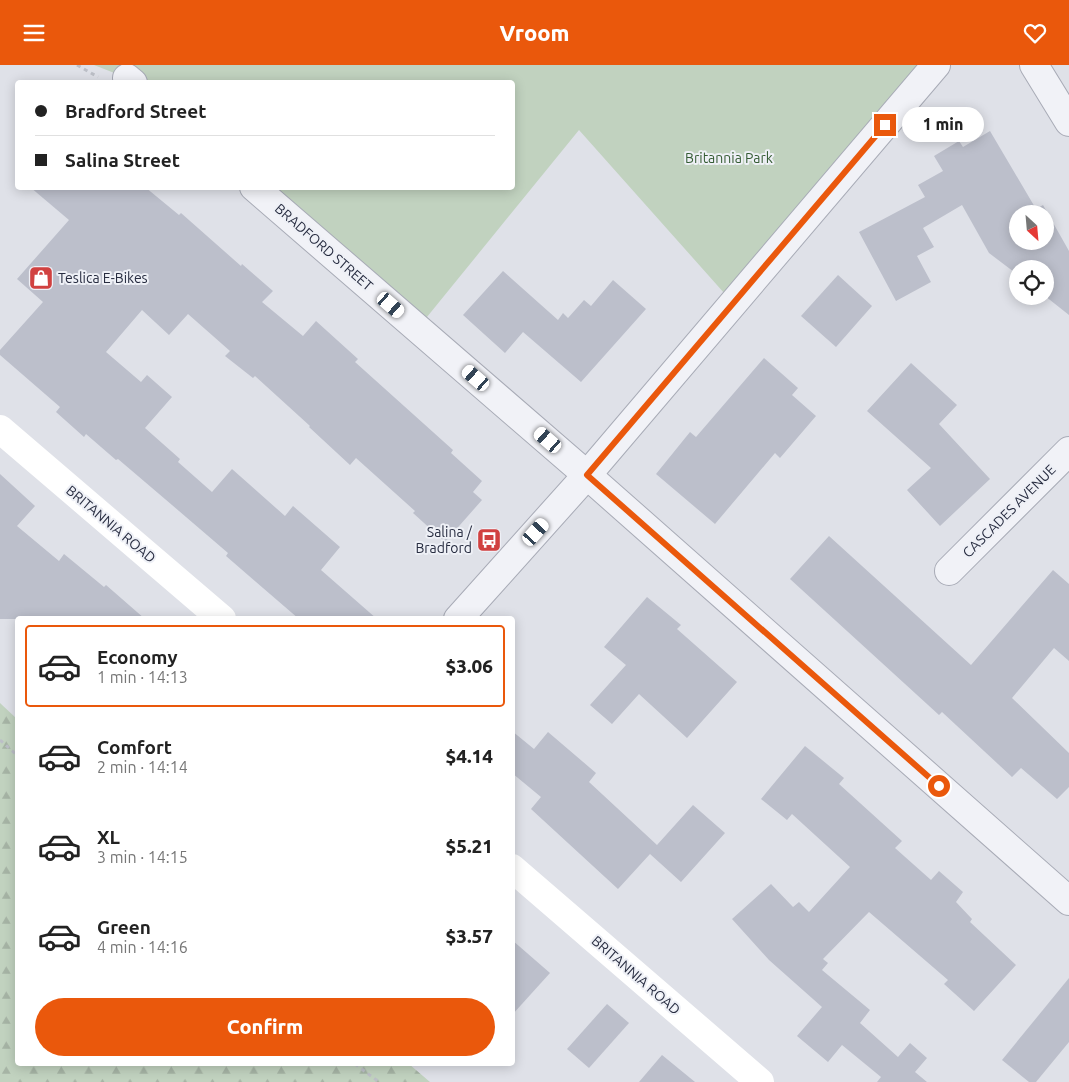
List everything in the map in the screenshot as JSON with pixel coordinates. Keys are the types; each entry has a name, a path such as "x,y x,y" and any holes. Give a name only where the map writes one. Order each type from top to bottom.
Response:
{"street":[{"path":"461,616 587,475 936,65"},
{"path":"1034,65 1069,122"},
{"name":"BRADFORD STREET","path":"257,190 587,475 1069,901"},
{"name":"BRITANNIA ROAD","path":"0,429 218,616"},
{"name":"CASCADES AVENUE","path":"949,571 1069,451"},
{"name":"BRITANNIA ROAD","path":"515,871 760,1082"}],"path":[{"path":"0,741 15,753"},
{"path":"357,1066 379,1082"}],"green space":[{"name":"Britannia Park","path":"94,65 927,65 733,303 579,130 418,328 256,190 515,190 515,80 129,80"},
{"path":"0,703 15,717 15,1066 411,1066 430,1082 0,1082"}],"building":[{"path":"990,131 1034,205 1009,205 1009,250 1054,250 1054,224 1069,251 1069,315 1054,303 1054,260 1009,260 1009,268 989,253 962,205 923,228 934,247 917,256 931,282 896,301 859,232 925,197 918,185 943,171 934,156 959,141 963,147"},
{"path":"34,190 149,190 179,215 181,213 241,266 242,264 273,291 262,302 303,336 316,321 358,359 355,362 453,450 451,453 482,481 473,492 482,500 445,542 413,513 415,511 356,458 350,465 255,376 253,378 225,356 230,351 188,314 169,335 142,310 106,352 141,382 147,375 172,397 145,428 180,459 178,462 212,492 232,469 285,516 293,506 340,547 321,570 374,616 296,616 226,556 228,553 118,459 116,460 86,434 84,437 56,412 60,407 0,355 0,350 43,302 17,279 69,220"},
{"path":"503,271 558,320 563,313 568,318 584,300 591,306 613,280 646,309 581,382 523,332 505,353 463,315"},
{"path":"838,275 872,306 836,347 801,316"},
{"path":"764,358 798,388 792,395 816,416 780,458 775,453 715,524 656,474 690,432 696,437"},
{"path":"911,363 957,405 939,424 990,479 940,526 907,490 931,468 867,411"},
{"path":"0,474 35,506 17,526 59,561 64,554 104,587 106,585 142,616 15,616 15,619 0,619"},
{"path":"829,536 971,665 1053,570 1069,584 1069,661 1054,648 1012,698 1069,753 1069,787 1057,799 1021,768 1012,777 942,712 939,715 790,579"},
{"path":"647,597 681,625 677,629 737,682 687,738 639,694 612,724 590,705 626,665 604,647"},
{"path":"548,732 596,773 589,782 657,845 693,805 725,833 681,882 650,854 618,889 531,809 541,797 515,775 515,733 534,749"},
{"path":"805,746 844,778 839,784 902,841 895,848 931,880 939,871 963,892 956,902 972,919 970,922 1016,965 974,1011 944,984 948,980 869,912 823,959 828,963 822,970 870,1010 860,1023 898,1057 910,1043 927,1058 915,1072 927,1082 877,1082 881,1077 842,1045 828,1062 797,1036 822,1007 769,960 732,919 771,884 793,907 799,902 809,912 850,867 792,814 787,820 761,799"},
{"path":"515,943 550,973 515,1012"},
{"path":"1069,978 1069,1042 1036,1082 1029,1082 1002,1060"},
{"path":"607,1004 629,1023 589,1068 567,1049"},
{"path":"662,1055 695,1082 639,1082"}],"place":[{"name":"Teslica E-Bikes","path":"41,278"},
{"name":"Salina / Bradford","path":"489,540"}],"route":[{"path":"885,125 587,475 939,786"}]}
